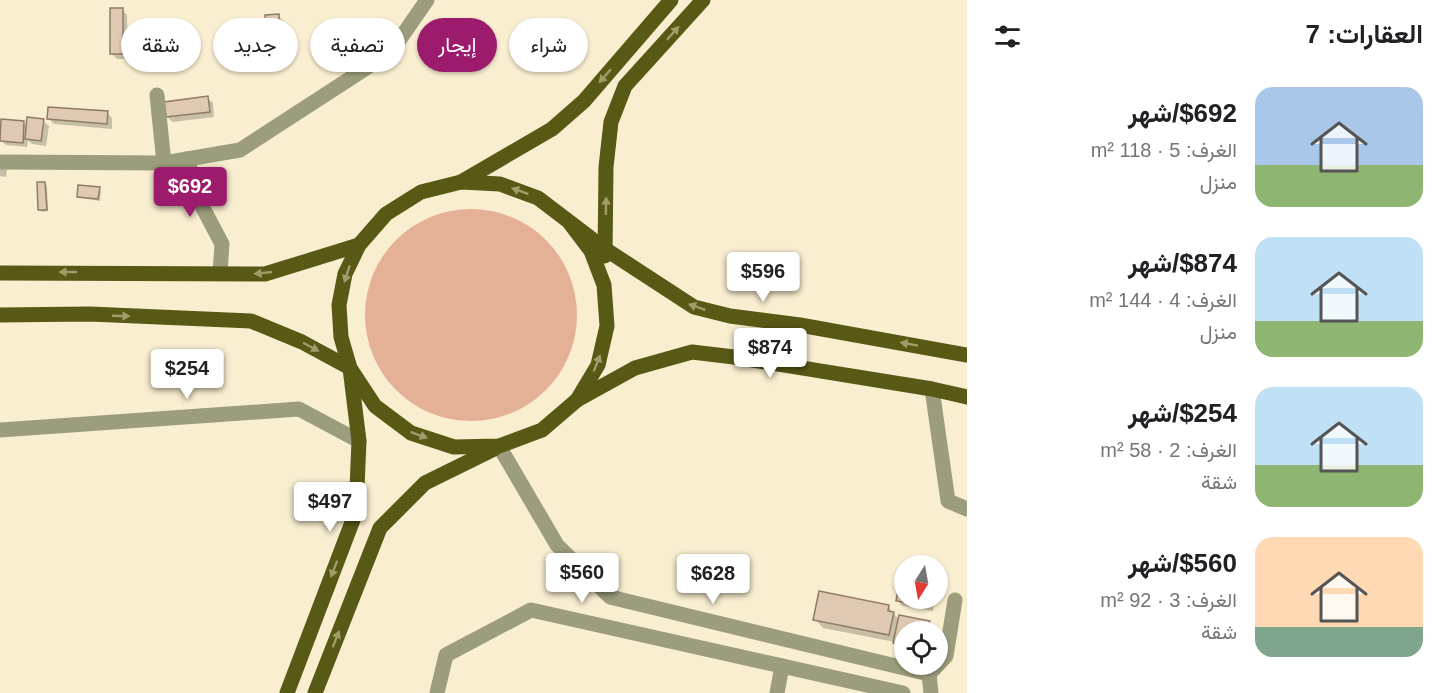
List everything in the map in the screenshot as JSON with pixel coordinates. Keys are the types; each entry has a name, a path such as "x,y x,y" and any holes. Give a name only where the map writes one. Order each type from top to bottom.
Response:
{"main road":[{"path":"287,693 356,512 359,441 350,368 341,337 339,305 345,274 359,245 386,214 421,192 461,182 552,129 584,101 671,0"},
{"path":"577,400 597,365 607,326 604,285 606,166 611,122 625,86 703,0"},
{"path":"461,182 500,184 538,198 605,249 694,307 730,316 800,325 967,355"},
{"path":"569,222 591,251 604,285"},
{"path":"0,273 266,274 359,245"},
{"path":"0,315 90,314 251,321 302,342 350,368 375,406 411,433 453,447 499,446"},
{"path":"315,693 380,528 425,483 499,446 542,430 577,400 635,368 692,352 932,389 967,397"}],"street":[{"path":"0,162 164,163 240,150 391,52 427,0"},
{"path":"157,95 164,163"},
{"path":"187,159 203,208 222,244 220,273"},
{"path":"932,389 948,501 967,509"},
{"path":"0,430 299,409 359,441"},
{"path":"499,446 557,545 610,597 894,666"},
{"path":"948,644 955,600"},
{"path":"437,693 446,655 531,610 903,693"},
{"path":"777,693 782,666"},
{"path":"929,675 931,693"}],"shaded area":[{"path":"471,209 492,211 511,217 530,227 546,240 559,256 569,275 575,294 577,315 575,336 569,355 559,374 546,390 530,403 511,413 492,419 471,421 450,419 431,413 412,403 396,390 383,374 373,355 367,336 365,315 367,294 373,275 383,256 396,240 412,227 431,217 450,211"}],"building":[{"path":"110,8 123,8 121,54 110,54"},
{"path":"279,14 279,18 265,18 265,15"},
{"path":"208,96 210,112 166,117 164,102"},
{"path":"48,107 108,111 107,124 47,119"},
{"path":"27,117 44,119 41,141 25,139"},
{"path":"1,119 24,121 23,143 0,141"},
{"path":"37,182 45,182 47,210 38,210"},
{"path":"78,185 100,187 98,199 77,197"},
{"path":"819,591 889,605 888,611 894,612 889,635 813,620"},
{"path":"899,615 930,621 898,621"}]}
